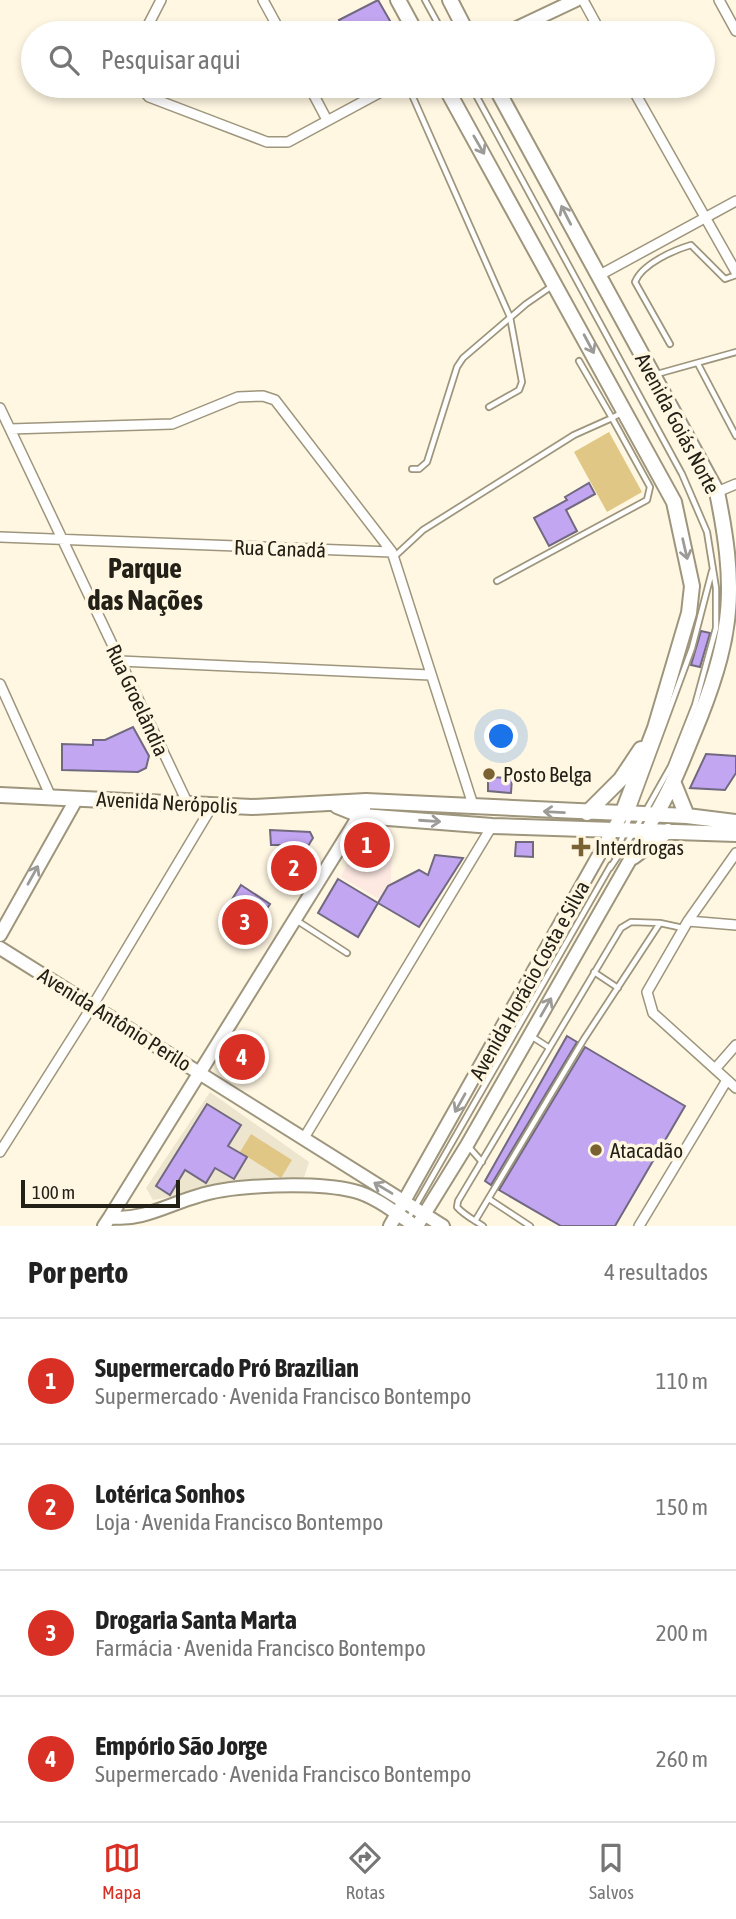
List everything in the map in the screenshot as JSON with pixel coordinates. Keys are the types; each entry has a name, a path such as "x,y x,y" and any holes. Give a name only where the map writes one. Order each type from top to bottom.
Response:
{"main road":[{"path":"398,0 409,21"},
{"path":"450,0 461,21"},
{"name":"Avenida Goiás Norte","path":"452,98 556,284 618,415 674,502 692,586 690,613 655,728"},
{"name":"Avenida Goiás Norte","path":"502,98 717,492 730,537 734,595 728,633 720,666 674,784"},
{"path":"587,813 621,779 655,728"},
{"name":"Avenida Horácio Costa e Silva","path":"638,815 655,728"},
{"path":"674,784 687,816"},
{"name":"Avenida Horácio Costa e Silva","path":"638,815 674,784"},
{"name":"Avenida Nerópolis","path":"0,795 214,803 252,807 366,801 687,816 735,824"},
{"name":"Avenida Nerópolis","path":"334,804 362,816 492,826 668,831 735,824"},
{"path":"633,857 668,831"}],"street":[{"path":"150,21 161,0"},
{"path":"263,0 274,21"},
{"path":"531,21 576,0"},
{"path":"583,0 594,21"},
{"path":"719,0 736,32"},
{"path":"152,98 267,142 288,142 369,98"},
{"path":"315,98 327,120"},
{"path":"638,98 736,273"},
{"path":"598,276 736,201"},
{"path":"10,429 172,424 238,397 263,396 275,400 287,412 393,554 474,808"},
{"name":"Rua Groelândia","path":"0,408 187,802"},
{"path":"717,492 736,484"},
{"name":"Rua Canadá","path":"0,537 393,554"},
{"path":"120,661 430,675"},
{"path":"0,684 51,797"},
{"path":"0,935 77,798"},
{"path":"107,1222 362,816 366,801"},
{"path":"0,1152 93,1005 214,803"},
{"name":"Avenida Horácio Costa e Silva","path":"408,1223 638,815"},
{"name":"Avenida Horácio Costa e Silva","path":"408,1223 415,1207 467,1145 633,857 630,831 638,815"},
{"path":"304,1138 492,826"},
{"path":"736,853 686,925 650,984 648,1000 653,1013 736,1088"},
{"path":"686,925 736,925"},
{"name":"Avenida Antônio Perilo","path":"0,948 443,1226"},
{"path":"715,1069 736,1045"},
{"path":"639,1226 727,1080"},
{"path":"357,1191 362,1175"},
{"path":"107,1222 127,1220 201,1195 242,1188 357,1191 408,1223"},
{"name":"Avenida Horácio Costa e Silva","path":"390,1226 408,1223"}],"lane":[{"path":"425,0 436,21"},
{"path":"413,98 510,317 522,382 519,390 489,407"},
{"path":"478,98 682,474 707,532 718,609 716,628 695,705 671,766 638,815"},
{"path":"670,344 635,282 639,273 679,249 691,245 725,279 736,273"},
{"path":"412,469 419,469 427,462 457,367 510,317 556,284"},
{"path":"653,375 736,352"},
{"path":"498,580 647,500 650,487 618,415 579,360"},
{"path":"698,364 736,436"},
{"path":"393,554 423,530 574,435 618,415"},
{"path":"638,815 692,648 713,567"},
{"path":"415,1207 630,831"},
{"path":"296,920 347,953"},
{"path":"483,1226 457,1208 458,1201 548,1047 625,923 640,921 686,925"},
{"path":"475,1221 660,923"},
{"path":"594,972 618,988"},
{"path":"529,1035 548,1047"},
{"path":"467,1145 475,1150 482,1162"},
{"path":"489,1199 530,1226"}],"shaded area":[{"path":"609,432 642,492 607,512 574,452"},
{"path":"392,831 391,883 381,900 341,877 353,851 368,837"},
{"path":"210,1092 309,1162 302,1184 238,1185 153,1200 146,1188"},
{"path":"251,1134 292,1160 281,1178 240,1152"}],"building":[{"path":"378,0 390,21 340,21"},
{"path":"589,483 595,494 566,510 577,531 549,546 534,518 567,500 565,497"},
{"path":"701,631 710,633 700,667 691,665"},
{"path":"133,727 149,756 146,768 138,772 62,770 62,744 93,745 93,740 105,740"},
{"path":"706,754 736,756 736,773 725,790 690,788"},
{"path":"488,777 512,778 511,793 488,791"},
{"path":"270,830 310,832 313,838 290,875 276,867 289,845 271,845"},
{"path":"516,842 533,842 533,857 515,856"},
{"path":"435,855 463,858 419,927 378,903 388,886 419,870 428,875"},
{"path":"338,879 378,903 358,937 318,913"},
{"path":"241,885 270,904 259,920 231,901"},
{"path":"567,1036 577,1042 491,1185 485,1181"},
{"name":"Atacadão","path":"585,1047 685,1106 615,1226 561,1226 499,1190"},
{"path":"207,1104 241,1125 228,1146 247,1157 234,1179 215,1168 206,1183 185,1170 170,1195 156,1186"}],"place":[{"name":"Posto Belga","path":"489,774"},
{"name":"Supermercado Pró Brazilian","path":"367,845"},
{"name":"Interdrogas","path":"581,847"},
{"name":"Lotérica Sonhos","path":"294,868"},
{"name":"Drogaria Santa Marta","path":"245,922"},
{"name":"Empório São Jorge","path":"242,1057"},
{"name":"Atacadão","path":"596,1150"}],"district":[{"name":"Parque das Nações","path":"145,584"}]}
